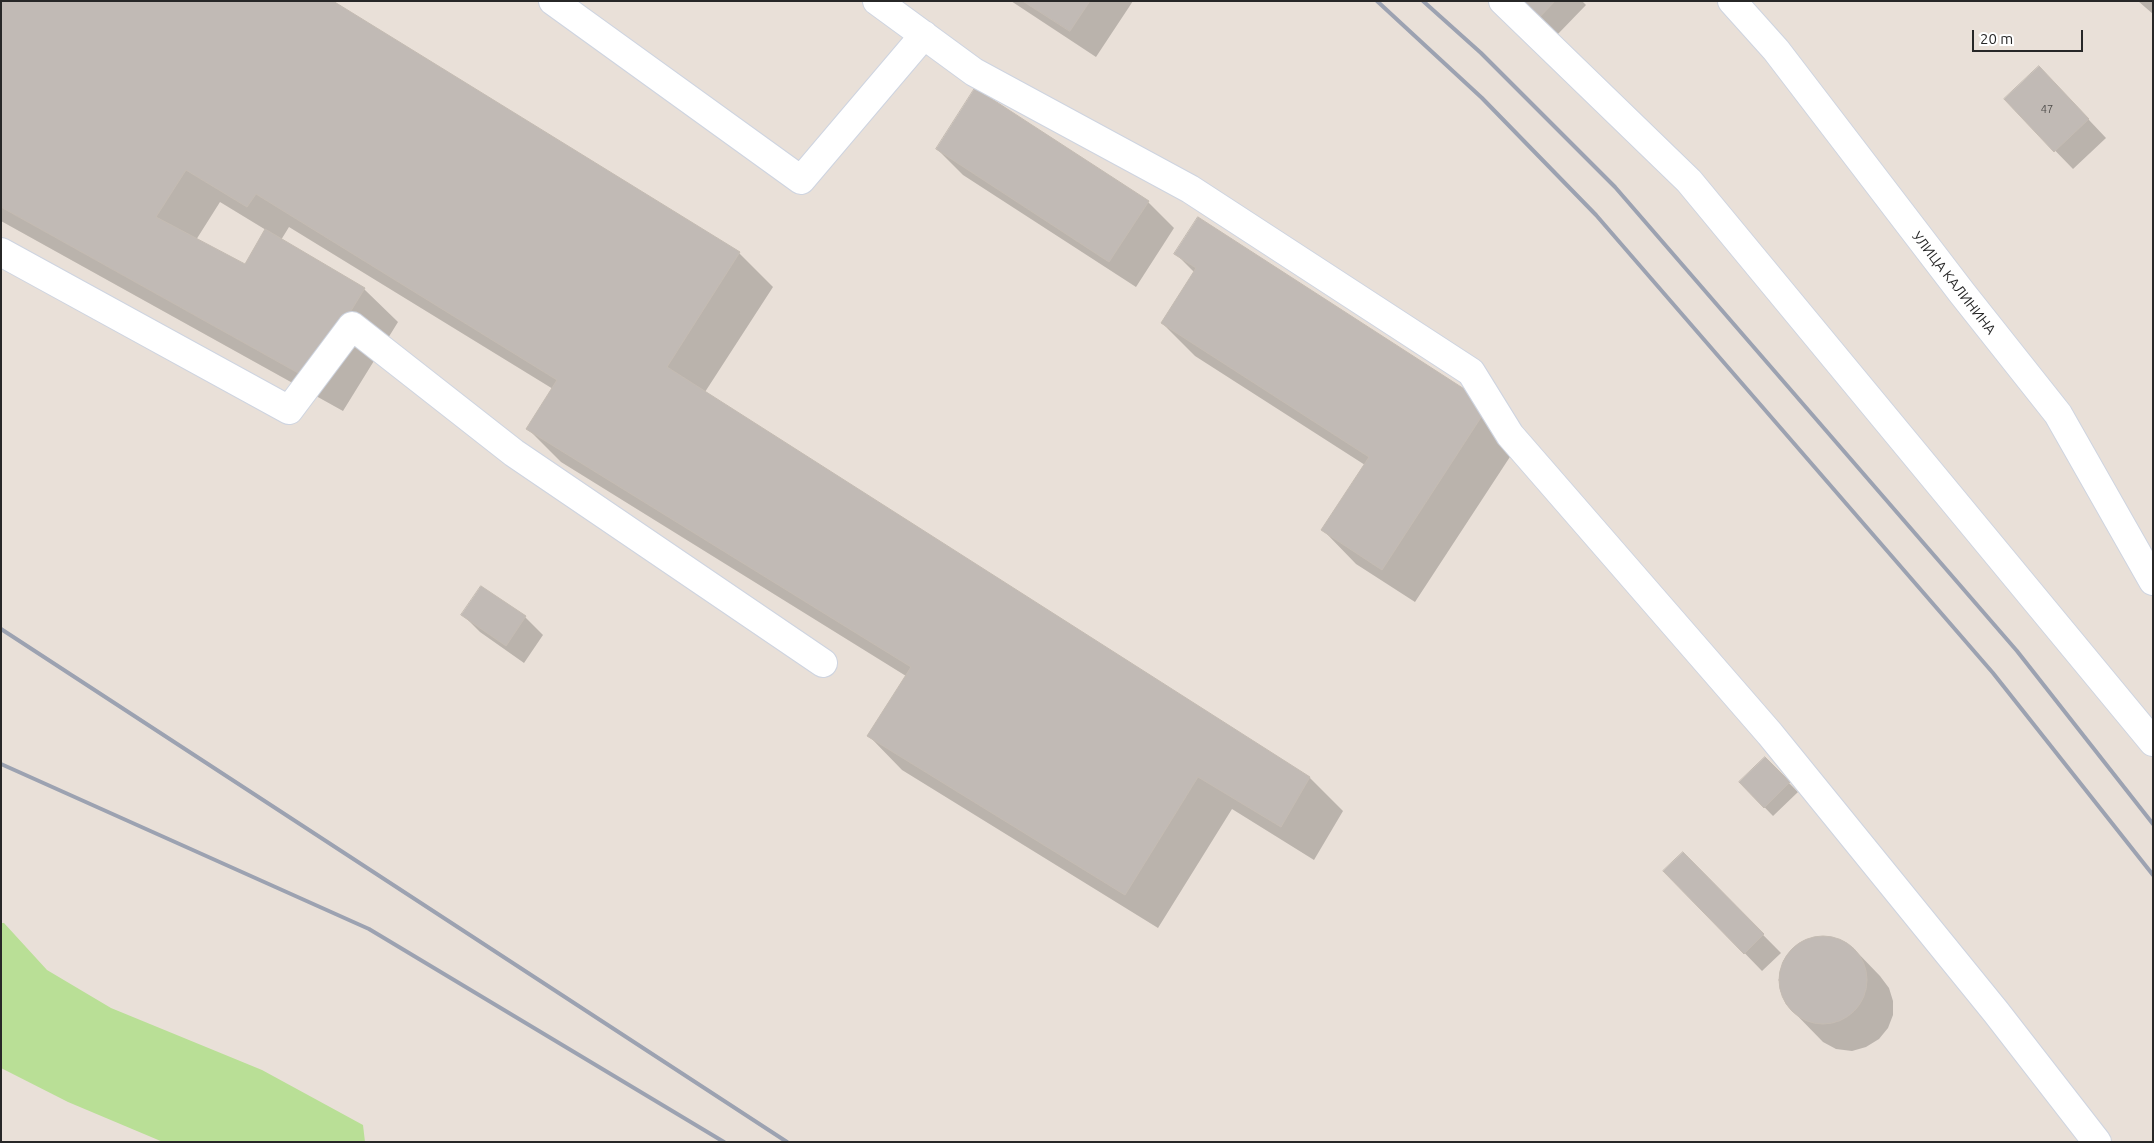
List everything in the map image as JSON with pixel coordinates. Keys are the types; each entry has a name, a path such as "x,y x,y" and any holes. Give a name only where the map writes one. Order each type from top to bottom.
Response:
{"street":[{"path":"553,1 800,180 924,36"},
{"path":"877,1 974,72 1190,189 1471,372 1510,435 1776,741 1996,1012 2097,1142"},
{"path":"1503,1 1689,181 2153,742"},
{"name":"УЛИЦА КАЛИНИНА","path":"1732,1 1776,50 1962,294 2058,414 2153,581"},
{"path":"1,252 289,410 352,326 514,453 822,663"}],"green space":[{"path":"1,923 4,923 47,970 111,1008 262,1070 363,1125 365,1142 163,1142 68,1102 1,1068"}],"building":[{"path":"1,1 333,1 740,252 667,367 1310,777 1281,827 1198,777 1125,895 867,736 911,667 526,429 557,380 256,194 247,207 186,170 156,217 245,264 265,229 365,288 309,379 1,207"},
{"path":"1023,1 1090,1 1070,31"},
{"path":"1521,1 1555,1 1538,19"},
{"path":"2039,66 2089,119 2054,152 2004,99"},
{"path":"975,88 1149,201 1109,262 936,149"},
{"path":"1198,217 1489,405 1382,570 1321,530 1369,457 1161,323 1196,268 1174,254"},
{"path":"481,586 526,616 506,646 461,615"},
{"path":"1765,757 1790,782 1764,808 1739,782"},
{"path":"1683,852 1764,934 1744,954 1663,871"},
{"path":"1814,936 1832,936 1848,943 1860,955 1867,971 1867,989 1860,1005 1848,1017 1832,1024 1814,1024 1798,1017 1786,1005 1779,989 1779,971 1786,955 1798,943"}],"railway":[{"path":"1377,1 1482,98 1596,215 1993,673 2153,875"},
{"path":"1423,1 1481,53 1615,187 2017,651 2153,824"},
{"path":"1,629 787,1142"},
{"path":"1,764 369,929 724,1142"}]}
